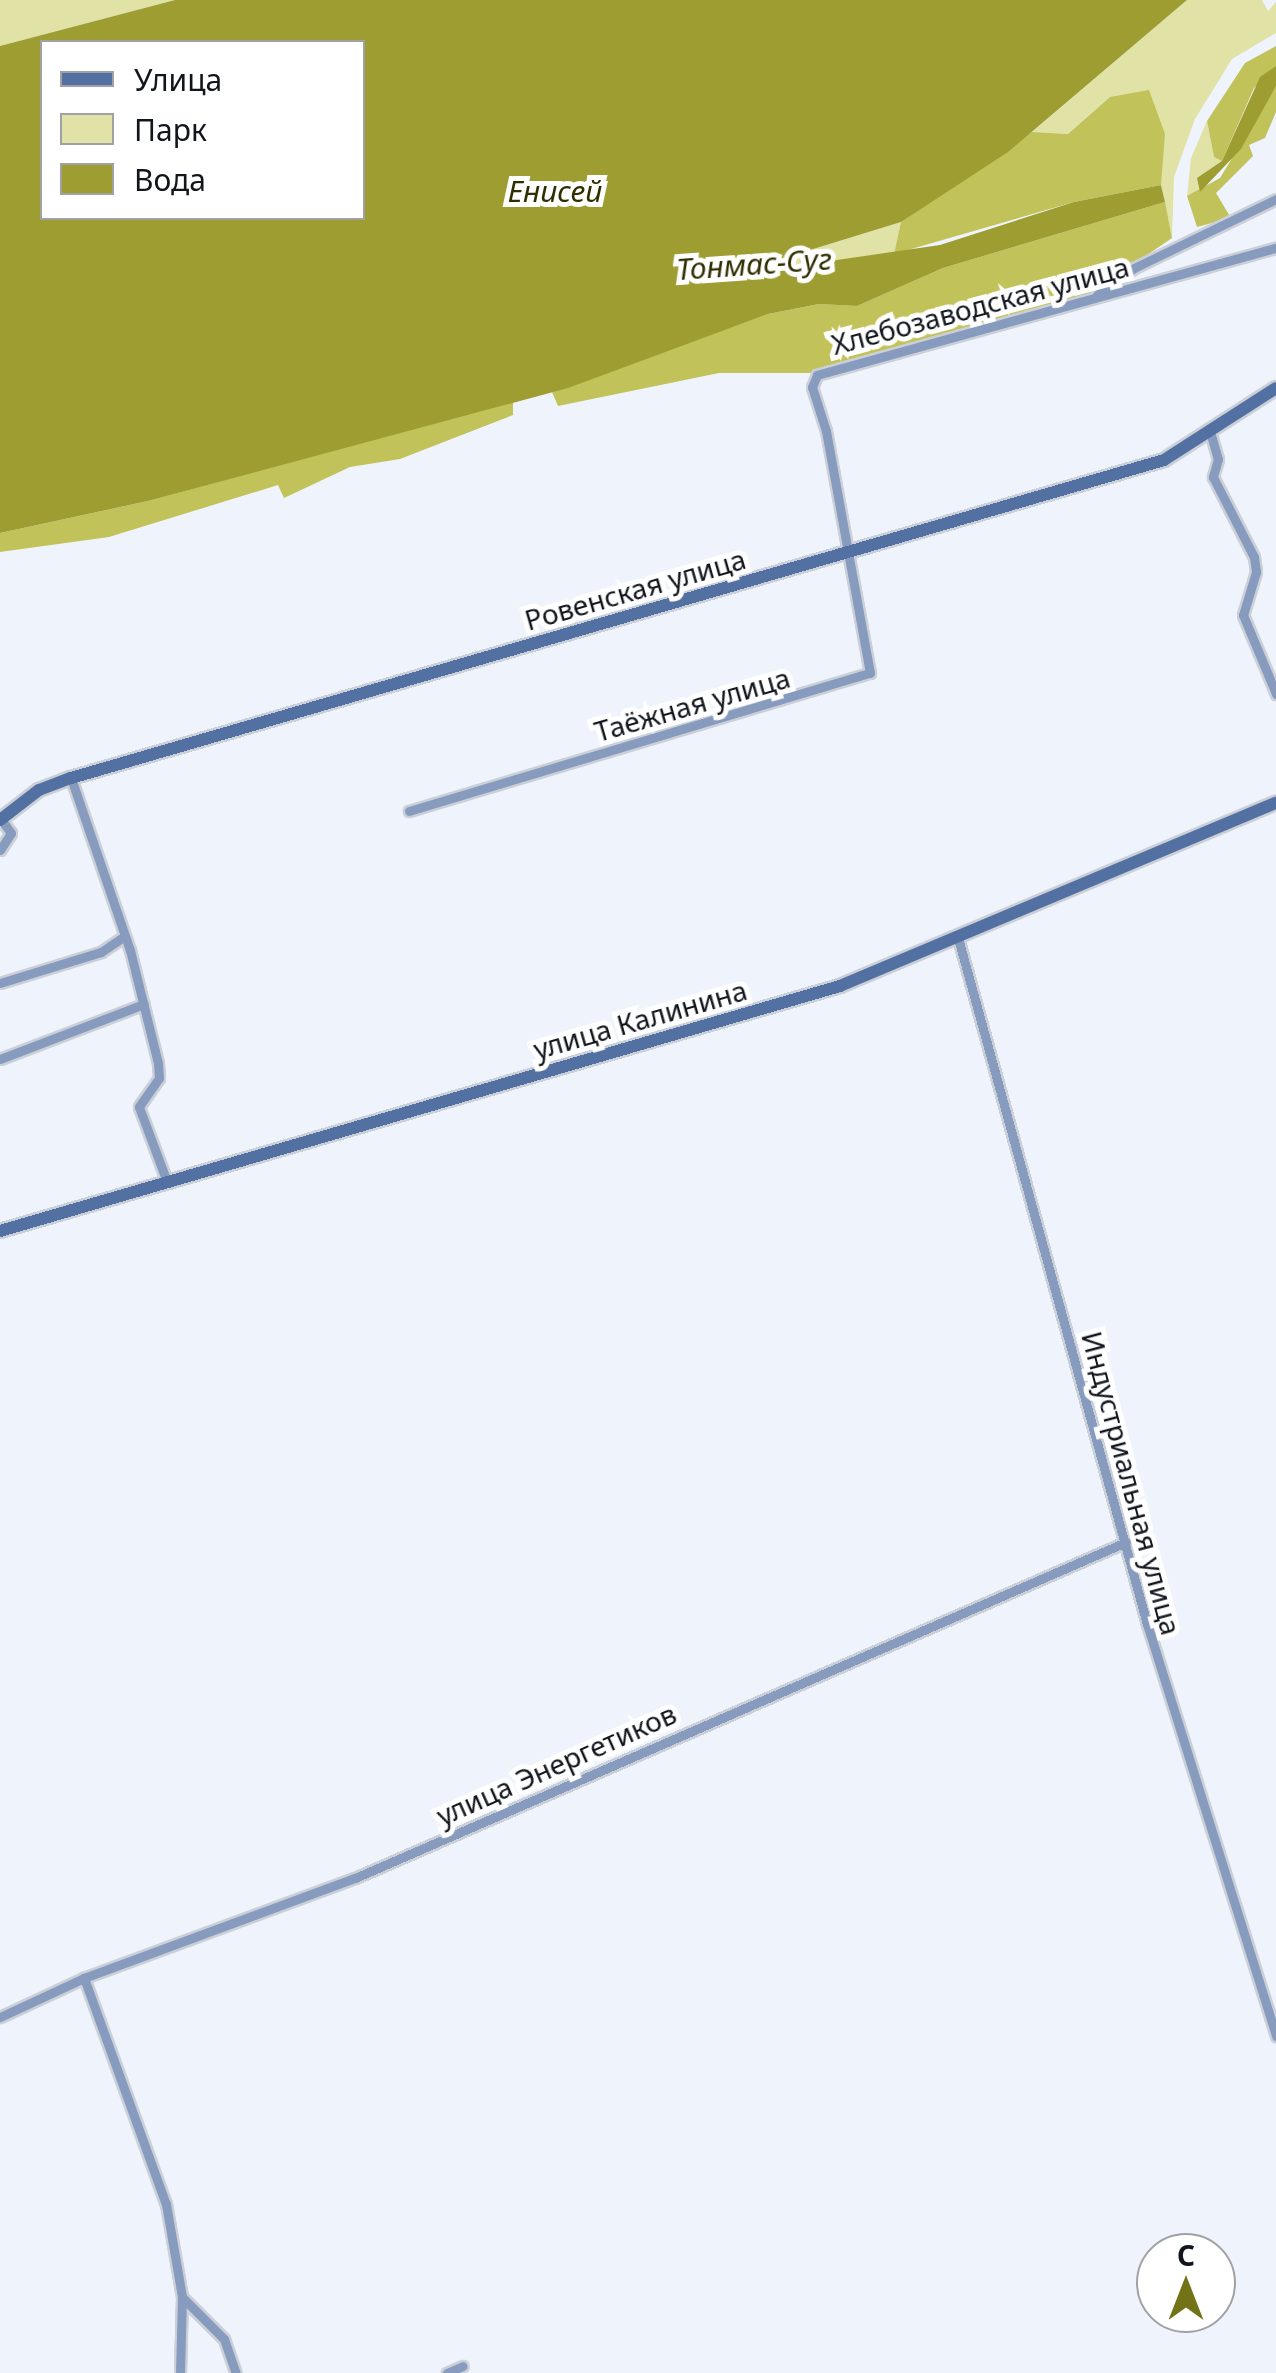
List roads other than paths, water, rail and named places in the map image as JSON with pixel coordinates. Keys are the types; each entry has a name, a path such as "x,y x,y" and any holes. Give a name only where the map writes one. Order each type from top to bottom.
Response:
{"main road":[{"name":"Ровенская улица","path":"0,819 39,790 71,778 1164,460 1212,435 1276,388"},
{"name":"улица Калинина","path":"0,1231 761,1010 958,938 1276,803"}],"street":[{"path":"1091,300 1134,268 1276,199"},
{"name":"Хлебозаводская улица","path":"849,554 812,387 817,376 1276,248"},
{"path":"1212,435 1218,459 1214,477 1254,557 1256,572 1243,614 1276,694"},
{"name":"Таёжная улица","path":"409,811 865,676 871,667 849,554"},
{"path":"71,778 144,1004 159,1078 139,1107 140,1122 167,1182"},
{"path":"0,819 10,833 0,850"},
{"path":"0,983 101,952 122,938"},
{"name":"Индустриальная улица","path":"958,938 1126,1542 1276,2036"},
{"path":"0,1059 144,1004"},
{"name":"улица Энергетиков","path":"0,2017 84,1978 354,1878 1126,1542"},
{"path":"84,1978 166,2204 182,2297 180,2373"},
{"path":"182,2297 224,2338 236,2373"},
{"path":"447,2373 462,2366"}],"water":[{"name":"Енисей","path":"175,0 1187,0 1008,152 901,222 784,258 775,269 940,245 1074,202 1161,185 1165,202 943,268 857,306 819,304 768,314 568,388 148,501 0,533 0,46"},
{"path":"1276,66 1276,86 1241,149 1200,192 1197,178 1222,161 1260,77"}],"water label":[{"name":"Тонмас-Суг","path":"754,264"}]}
